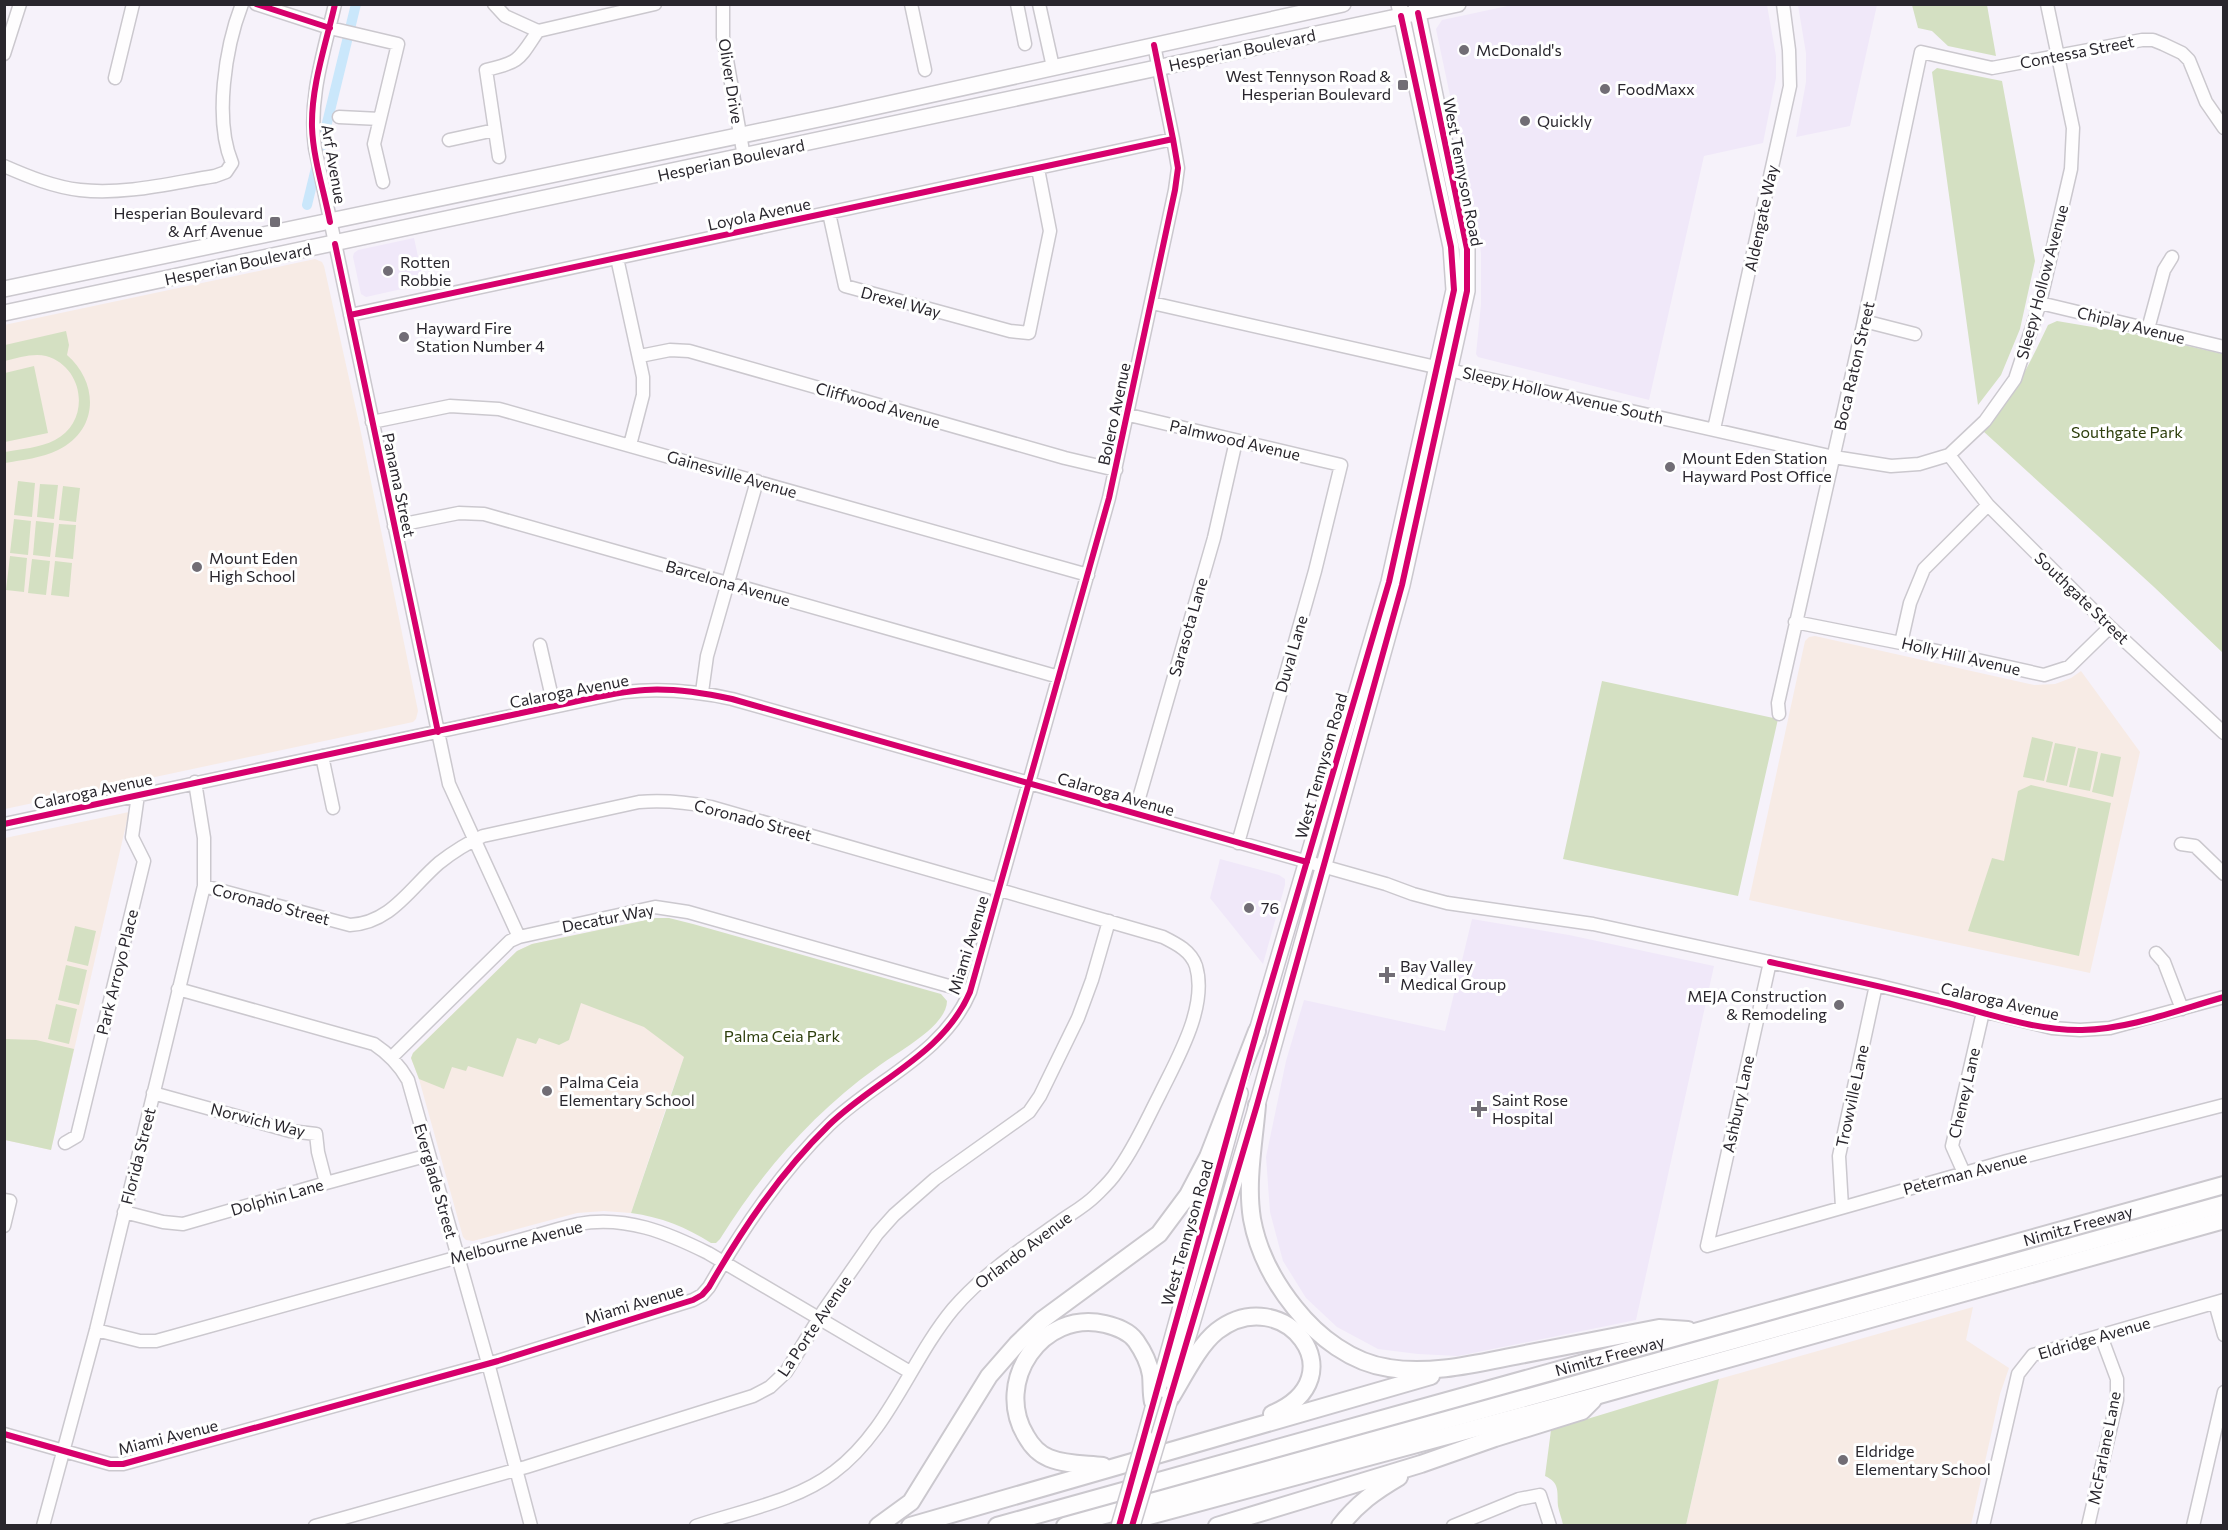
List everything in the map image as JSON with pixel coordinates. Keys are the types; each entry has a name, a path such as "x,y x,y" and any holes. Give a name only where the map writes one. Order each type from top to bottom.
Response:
{"highway":[{"path":"878,1526 911,1502 989,1376 1017,1344 1042,1320 1159,1234 1188,1195 1208,1157 1257,1031"},
{"path":"1257,1105 1250,1184 1252,1220 1268,1269 1281,1292 1297,1312 1313,1329 1336,1346 1354,1358 1371,1364 1410,1370 1472,1364"},
{"name":"Nimitz Freeway","path":"997,1526 2223,1185"},
{"path":"1065,1526 2223,1204"},
{"name":"Nimitz Freeway","path":"1113,1526 1599,1395 2223,1220"},
{"path":"1113,1467 1052,1459 1037,1451 1028,1441 1020,1426 1015,1401 1017,1380 1028,1355 1038,1344 1066,1326 1095,1322 1121,1328 1135,1340 1146,1359 1162,1400 1215,1333 1234,1320 1255,1316 1270,1317 1293,1329 1309,1353 1312,1365 1309,1384 1305,1392 1287,1408 1215,1438"},
{"path":"910,1526 1472,1364 1659,1328 1704,1330"},
{"path":"1217,1526 1421,1464 1581,1411 1599,1395"},
{"path":"1340,1526 1355,1506 1421,1464"}],"main road":[{"name":"Hesperian Boulevard","path":"4,289 740,135 1343,4"},
{"name":"Hesperian Boulevard","path":"4,313 1159,68 1400,10 1458,4"},
{"name":"West Tennyson Road","path":"1132,1526 1257,1031 1389,582 1444,368 1467,291 1467,249 1417,9"},
{"name":"West Tennyson Road","path":"1119,1526 1145,1437 1162,1400 1257,1105 1324,867 1402,585 1444,368 1454,290 1451,247 1400,10"}],"street":[{"path":"4,54 20,4"},
{"path":"115,78 133,4"},
{"path":"4,166 34,180 79,190 111,191 215,176 226,172 232,163 226,149 223,86 230,46 242,4"},
{"path":"256,4 330,28 399,44 374,144 382,182"},
{"name":"Arf Avenue","path":"335,4 315,89 312,128 335,244"},
{"path":"494,4 505,16 538,31 655,4"},
{"path":"911,4 925,70"},
{"path":"1017,4 1025,44"},
{"path":"1039,4 1053,67"},
{"name":"Aldengate Way","path":"1714,429 1790,86 1789,50 1783,4"},
{"name":"Sleepy Hollow Avenue","path":"1834,456 1891,466 1919,464 1949,455 1985,421 2015,379 2040,303 2070,169 2073,128 2047,4"},
{"name":"Oliver Drive","path":"720,5 723,37 744,157"},
{"path":"499,157 486,70 513,64 519,60 538,31"},
{"name":"Contessa Street","path":"1921,52 1992,68 2142,40 2153,40 2182,53 2189,60 2206,102 2223,128"},
{"name":"Bolero Avenue","path":"1030,783 1116,470 1175,190 1178,168 1154,45"},
{"name":"Boca Raton Street","path":"1779,714 1778,703 1795,622 1864,321 1921,52"},
{"path":"339,117 380,119"},
{"path":"450,140 495,130"},
{"name":"Loyola Avenue","path":"350,315 1173,139"},
{"name":"Drexel Way","path":"829,213 845,286 1010,332 1029,333 1050,231 1038,169"},
{"name":"Panama Street","path":"335,244 449,784 519,937"},
{"path":"2148,329 2164,270 2172,257"},
{"path":"617,258 643,376 644,395 630,445"},
{"name":"Sleepy Hollow Avenue South","path":"1152,303 1834,456"},
{"name":"Chiplay Avenue","path":"2040,303 2223,347"},
{"path":"1864,321 1915,334"},
{"name":"Cliffwood Avenue","path":"640,356 670,350 689,351 1065,458 1116,470"},
{"name":"Gainesville Avenue","path":"372,422 450,406 489,407 1088,575"},
{"name":"Palmwood Avenue","path":"1129,415 1341,465"},
{"name":"Sarasota Lane","path":"1135,812 1214,538 1236,441"},
{"name":"Southgate Street","path":"1949,455 1988,506 2110,627 2223,733"},
{"name":"Duval Lane","path":"1238,843 1315,571 1341,465"},
{"path":"702,692 707,656 757,481"},
{"path":"1901,643 1910,603 1923,569 1988,506"},
{"name":"Barcelona Avenue","path":"394,526 459,513 484,514 1059,677"},
{"name":"Holly Hill Avenue","path":"1795,622 2044,675 2069,667 2110,627"},
{"path":"540,645 554,706"},
{"name":"Calaroga Avenue","path":"4,824 554,706 645,690 702,692 1135,812 1447,903 1575,920 1876,985 2042,1027 2080,1030 2122,1025 2223,997"},
{"path":"322,756 333,808"},
{"name":"Florida Street","path":"43,1526 96,1330 204,886 204,838 195,782"},
{"name":"Miami Avenue","path":"4,1434 110,1464 123,1464 488,1363 702,1296 764,1200 793,1162 830,1124 870,1090 938,1040 952,1024 970,992 1030,783"},
{"name":"Park Arroyo Place","path":"65,1143 77,1136 144,861 132,837 138,795"},
{"name":"Coronado Street","path":"204,886 350,925 365,924 378,919 400,902 441,861 474,840 501,831 639,802 662,800 711,807 1109,921 1163,937 1181,946"},
{"path":"2181,844 2195,846 2223,874"},
{"name":"Decatur Way","path":"392,1057 510,941 519,937 655,907 672,908 970,992"},
{"name":"La Porte Avenue","path":"315,1526 516,1470 753,1396 770,1387 786,1372 819,1318 877,1234 894,1215 935,1179 1029,1112 1040,1096 1078,1018 1109,921"},
{"name":"Orlando Avenue","path":"696,1526 802,1492 833,1473 874,1433 931,1338 976,1284 998,1265 1093,1198 1115,1175 1137,1142 1181,1050 1195,1012 1199,991 1196,964 1181,946"},
{"path":"2156,953 2164,962 2182,1009"},
{"name":"Ashbury Lane","path":"1707,1246 1770,962"},
{"name":"Trowville Lane","path":"1842,1207 1839,1156 1876,985"},
{"name":"Everglade Street","path":"178,989 374,1044 401,1067 408,1080 488,1363 531,1526"},
{"name":"Cheney Lane","path":"1964,1173 1952,1146 1983,1012"},
{"name":"Norwich Way","path":"153,1093 290,1131 316,1134 326,1183"},
{"name":"Peterman Avenue","path":"1707,1246 1964,1173 2223,1105"},
{"name":"Dolphin Lane","path":"124,1212 163,1222 183,1224 429,1155"},
{"path":"4,1226 8,1201"},
{"name":"Melbourne Avenue","path":"96,1330 140,1341 156,1341 457,1256 580,1224 610,1222 659,1230 723,1262 910,1372"},
{"path":"2219,1301 2223,1335"},
{"name":"Eldridge Avenue","path":"1983,1526 2018,1374 2033,1355 2219,1301"},
{"name":"McFarlane Lane","path":"2088,1526 2117,1400 2117,1379 2101,1336"},
{"path":"2193,1526 2223,1392"},
{"path":"1453,1526 1519,1499 1539,1495 1550,1526"}],"shaded area":[{"path":"1517,4 1767,5 1776,56 1776,78 1763,143 1704,156 1649,400 1478,357 1476,354 1481,304 1481,253 1436,29 1442,20"},
{"path":"1798,5 1877,5 1850,126 1796,137 1806,82 1806,53"},
{"name":"Rotten Robbie","path":"414,238 424,284 366,297 361,294 354,253 358,250"},
{"name":"Mount Eden High School","path":"315,259 322,262 324,266 359,423 418,711 416,719 413,722 5,809 4,325"},
{"path":"1815,636 2034,685 2055,684 2081,671 2140,752 2090,973 1749,900 1805,641"},
{"path":"129,812 51,1150 5,1140 5,838"},
{"path":"1220,859 1279,875 1285,879 1263,964 1210,898"},
{"name":"Palma Ceia Elementary School","path":"656,918 669,918 716,970 631,1213 604,1211 577,1213 473,1241 466,1240 463,1237 419,1079 411,1058 413,1053 517,951 532,944"},
{"name":"Saint Rose Hospital","path":"1472,919 1569,935 1714,966 1636,1320 1458,1356 1378,1349 1337,1327 1306,1298 1283,1261 1270,1212 1266,1157 1286,1061 1304,1000 1445,1031"},
{"name":"Eldridge Elementary School","path":"1973,1307 1966,1340 2009,1368 2000,1394 1971,1525 1686,1525 1719,1379"}],"green space":[{"path":"1912,5 1987,5 1996,56 1948,46 1932,31 1918,28"},
{"path":"1937,68 2002,81 2035,261 2020,329 2001,375 1978,405 1932,72"},
{"name":"Southgate Park","path":"2057,321 2140,335 2223,354 2223,653 1983,431 2012,394 2048,325"},
{"path":"66,331 69,345 67,355 85,379 89,392 90,406 87,419 81,431 58,450 39,457 5,463 5,452 43,445 67,432 74,421 79,395 69,371 59,362 46,356 36,355 5,361 5,345"},
{"path":"34,366 48,433 5,442 5,373"},
{"path":"18,481 35,483 32,517 14,515"},
{"path":"40,484 58,485 54,519 37,517"},
{"path":"63,486 80,488 76,522 59,520"},
{"path":"14,519 31,521 28,555 10,553"},
{"path":"36,521 54,523 50,557 33,555"},
{"path":"59,524 76,525 73,559 55,557"},
{"path":"10,556 27,558 24,592 6,590"},
{"path":"32,559 50,561 46,595 28,593"},
{"path":"55,561 72,563 69,597 51,595"},
{"path":"1602,681 1778,719 1738,896 1563,859"},
{"path":"2032,737 2053,742 2044,781 2023,777"},
{"path":"2055,743 2076,747 2067,786 2046,782"},
{"path":"2078,748 2098,752 2090,791 2069,787"},
{"path":"2101,753 2121,757 2113,797 2092,792"},
{"path":"2031,785 2111,803 2079,956 1968,931 1992,858 2004,861 2018,791"},
{"name":"Palma Ceia Park","path":"656,918 669,918 693,924 941,994 947,1001 945,1011 930,1030 853,1086 810,1125 753,1190 716,1243 711,1243 673,1224 631,1213 684,1057 644,1027 581,1003 569,1040 559,1045 539,1038 536,1044 517,1038 503,1077 468,1066 466,1071 452,1067 444,1089 419,1079 411,1058 413,1053 517,951 532,944"},
{"path":"75,926 96,931 88,966 67,961"},
{"path":"66,965 87,970 79,1005 58,1000"},
{"path":"56,1004 77,1009 69,1044 48,1039"},
{"path":"5,1039 36,1040 74,1049 51,1150 5,1140"},
{"path":"1719,1379 1686,1525 1563,1525 1558,1506 1557,1488 1545,1476 1551,1430"}],"waterway":[{"path":"307,205 356,4"}],"cycle path":[{"path":"256,4 330,28"},
{"path":"330,222 314,151 312,112 316,81 335,4"},
{"path":"1132,1526 1257,1105 1402,585 1467,291 1467,249 1418,13"},
{"path":"1119,1526 1257,1031 1389,582 1454,290 1451,247 1401,16"},
{"path":"4,1434 110,1464 123,1464 498,1361 693,1300 709,1287 763,1202 811,1143 847,1109 926,1050 943,1033 958,1014 970,992 1109,498 1175,190 1178,168 1154,45"},
{"path":"350,315 1173,139"},
{"path":"335,244 438,732"},
{"path":"4,824 600,696 634,691 667,690 732,699 1307,862"},
{"path":"1770,962 1900,991 2012,1020 2064,1030 2118,1026 2224,997"}],"place":[{"name":"McDonald's","path":"1464,50"},
{"name":"West Tennyson Road & Hesperian Boulevard","path":"1403,85"},
{"name":"FoodMaxx","path":"1605,89"},
{"name":"Quickly","path":"1525,121"},
{"name":"Hesperian Boulevard & Arf Avenue","path":"275,222"},
{"name":"Rotten Robbie","path":"388,271"},
{"name":"Hayward Fire Station Number 4","path":"404,337"},
{"name":"Mount Eden Station Hayward Post Office","path":"1670,467"},
{"name":"Mount Eden High School","path":"197,567"},
{"name":"76","path":"1249,908"},
{"name":"Bay Valley Medical Group","path":"1387,975"},
{"name":"MEJA Construction & Remodeling","path":"1839,1005"},
{"name":"Palma Ceia Elementary School","path":"547,1091"},
{"name":"Saint Rose Hospital","path":"1479,1109"},
{"name":"Eldridge Elementary School","path":"1843,1460"}]}
